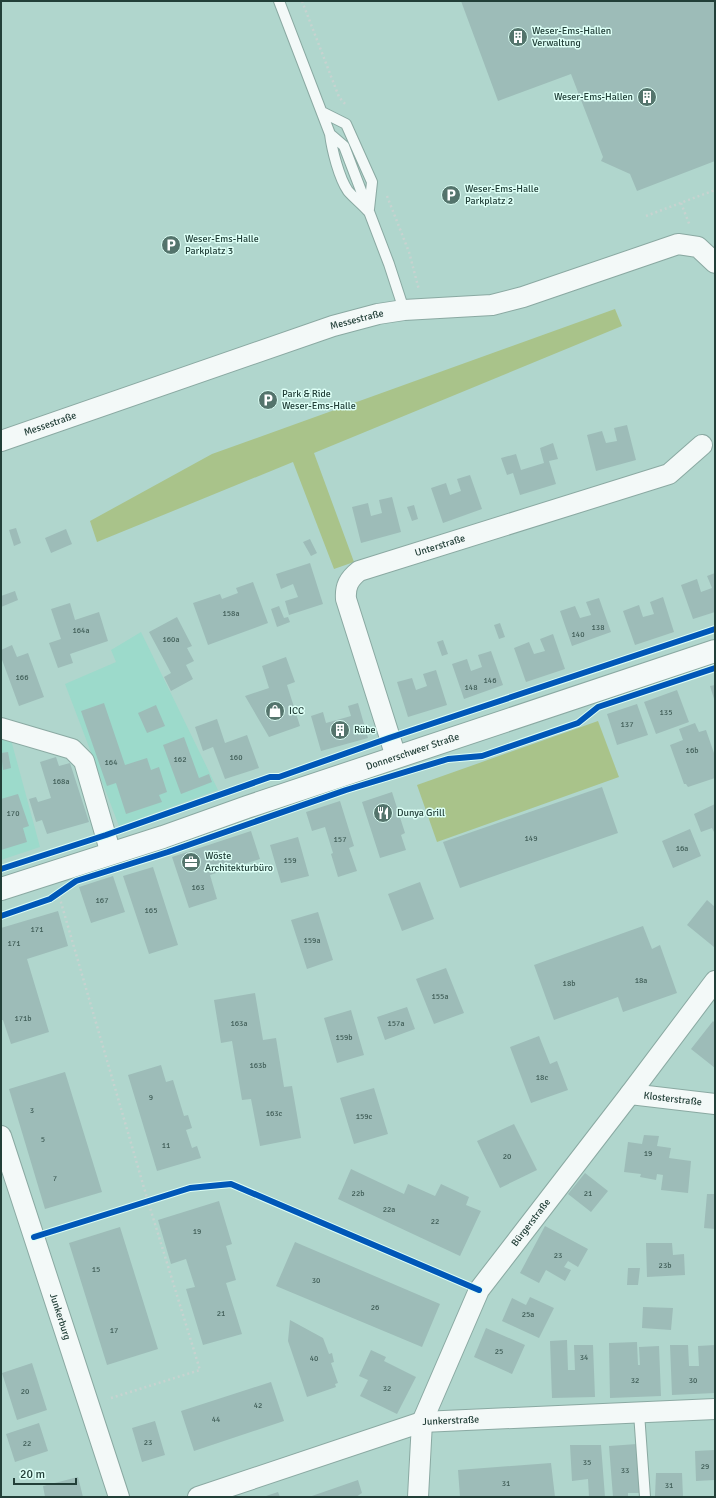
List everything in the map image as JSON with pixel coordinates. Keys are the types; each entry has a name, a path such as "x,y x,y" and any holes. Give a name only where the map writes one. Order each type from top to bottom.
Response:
{"main road":[{"name":"Donnerschweer Straße","path":"1,889 110,854 715,651"}],"street":[{"name":"Messestraße","path":"1,441 333,326 378,314 404,310 492,305 523,297 678,244 698,247 715,263"},
{"name":"Unterstraße","path":"396,757 346,599 345,591 347,584 352,577 359,571 669,474 702,445"},
{"path":"1,728 72,748 84,761 110,854"},
{"name":"Bürgerstraße","path":"418,1497 422,1422 479,1290 715,981"},
{"name":"Klosterstraße","path":"630,1094 715,1104"},
{"name":"Junkerburg","path":"1,1136 119,1497"},
{"name":"Junkerstraße","path":"198,1497 422,1422 715,1409"}],"lane":[{"path":"279,1 330,134 332,150 339,170 348,190 368,211"},
{"path":"322,112 346,124 372,182 368,211"},
{"path":"330,134 344,146 389,264 404,310"},
{"path":"639,1413 645,1497"}],"path":[{"path":"646,216 715,190"},
{"path":"53,872 148,1202 200,1370 89,1405"},
{"path":"141,1204 155,1199"}],"shaded area":[{"path":"615,309 622,326 314,453 354,562 334,569 293,462 97,542 90,521 212,454"},
{"path":"141,632 218,790 119,826 65,684 116,662 111,650"},
{"path":"598,721 619,777 437,842 417,785"},
{"path":"1,734 10,736 40,847 1,860"}],"building":[{"name":"Weser-Ems-Hallen","path":"461,1 715,1 715,161 637,191 630,174 601,161 603,157 571,74 498,101"},
{"path":"627,425 636,460 596,471 587,435 602,431 606,443 617,441 614,428"},
{"path":"553,443 558,459 549,461 556,484 520,495 513,473 507,475 501,458 516,454 521,470 544,463 540,448"},
{"path":"470,475 482,509 443,523 431,488 446,483 450,495 461,491 457,479"},
{"path":"392,497 401,532 361,543 352,507 368,503 371,516 382,513 379,500"},
{"path":"414,505 418,519 412,521 407,507"},
{"path":"16,528 21,543 14,546 9,530"},
{"path":"66,529 72,544 51,553 45,538"},
{"path":"310,539 317,553 311,556 303,542"},
{"path":"310,563 323,604 289,615 285,601 298,597 293,584 281,589 276,574"},
{"path":"715,573 715,612 693,619 681,585 697,579 701,592 712,588 707,576"},
{"path":"253,582 268,623 208,645 193,603 220,594 222,599 238,593 236,588"},
{"path":"15,591 18,600 1,607 1,596"},
{"path":"663,597 674,632 635,645 623,611 639,605 643,617 654,614 650,602"},
{"path":"599,598 611,632 572,646 560,611 575,606 580,618 591,615 586,602"},
{"path":"70,603 75,620 99,612 108,641 70,654 73,663 58,668 49,643 61,639 51,609"},
{"path":"279,606 284,618 288,617 290,622 277,627 271,609"},
{"path":"177,617 192,646 187,648 194,661 186,665 193,679 171,691 164,677 171,673 149,632"},
{"path":"500,623 505,637 499,639 494,625"},
{"path":"553,634 565,669 526,682 514,648 529,642 534,654 545,651 540,639"},
{"path":"443,640 448,654 442,656 437,642"},
{"path":"12,645 17,657 28,653 44,697 19,706 1,657 1,650"},
{"path":"491,651 503,685 464,699 452,664 467,659 471,671 482,667 478,655"},
{"name":"ICC","path":"286,657 295,682 287,685 300,726 269,737 245,696 269,688 262,666"},
{"path":"436,670 447,705 408,717 397,682 412,678 416,690 427,686 423,674"},
{"path":"715,685 715,702 710,686"},
{"path":"677,690 689,722 656,734 644,702"},
{"path":"104,703 125,765 147,758 151,770 159,767 167,792 159,795 162,802 126,814 116,783 107,786 81,711"},
{"name":"Rübe","path":"358,703 368,738 321,751 311,716 323,712 326,723 351,716 348,706"},
{"path":"637,704 648,735 617,745 607,714"},
{"path":"156,705 165,726 147,733 138,713"},
{"path":"217,719 225,743 247,735 259,768 225,779 213,747 203,751 195,727"},
{"path":"695,723 699,732 706,730 715,756 715,778 688,787 684,784 670,745 683,740 679,729"},
{"path":"184,737 199,778 209,774 212,782 181,794 163,745"},
{"path":"8,752 11,768 3,770 1,753"},
{"path":"56,757 59,766 70,763 89,822 47,834 42,820 36,822 29,799 36,797 38,802 51,798 40,762"},
{"path":"602,787 618,833 460,888 443,842"},
{"path":"392,792 405,833 401,835 406,850 380,858 362,802"},
{"path":"18,794 29,826 23,828 27,842 1,850 1,799"},
{"path":"340,801 354,846 349,848 357,871 338,877 331,854 333,853 325,827 312,831 306,812"},
{"path":"715,804 715,834 712,828 701,832 694,814"},
{"path":"690,829 701,856 673,868 662,841"},
{"path":"251,831 260,859 210,875 217,899 189,908 172,857"},
{"path":"298,837 309,876 281,883 270,845"},
{"path":"153,867 178,945 149,954 123,876"},
{"path":"113,876 125,912 91,923 79,887"},
{"path":"420,882 434,919 402,931 388,894"},
{"path":"707,900 715,907 714,947 687,925"},
{"path":"58,911 68,946 27,959 49,1032 11,1044 3,1020 1,1020 1,928"},
{"path":"318,912 333,960 307,969 291,920"},
{"path":"643,926 652,949 660,945 677,993 623,1012 618,997 554,1020 534,965"},
{"path":"446,968 464,1013 434,1024 416,979"},
{"path":"255,993 263,1040 276,1038 284,1087 292,1086 301,1138 260,1146 251,1099 242,1100 232,1041 221,1043 214,1000"},
{"path":"407,1007 415,1029 385,1040 377,1017"},
{"path":"351,1010 364,1055 337,1063 324,1018"},
{"path":"713,1021 715,1023 715,1068 691,1049"},
{"path":"539,1036 550,1064 557,1061 568,1090 531,1103 510,1047"},
{"path":"161,1065 166,1082 173,1080 184,1116 188,1115 192,1128 186,1130 192,1148 197,1146 201,1158 157,1171 128,1075"},
{"path":"65,1072 102,1192 45,1209 9,1089"},
{"path":"374,1088 388,1134 354,1144 340,1098"},
{"path":"514,1124 537,1170 500,1188 477,1141"},
{"path":"644,1135 659,1136 657,1146 671,1148 669,1158 691,1161 688,1193 661,1190 663,1175 657,1174 656,1180 640,1177 641,1174 624,1172 628,1142 642,1144"},
{"path":"351,1169 404,1194 408,1184 435,1196 441,1184 469,1197 466,1205 481,1211 460,1256 338,1199"},
{"path":"585,1173 608,1191 591,1212 568,1194"},
{"path":"707,1194 715,1194 715,1229 704,1228"},
{"path":"219,1201 232,1244 226,1246 236,1280 226,1283 242,1334 203,1345 186,1289 195,1287 186,1259 171,1264 158,1220"},
{"path":"545,1226 588,1249 578,1267 568,1261 564,1267 571,1270 565,1281 546,1270 539,1283 520,1273"},
{"path":"120,1227 158,1349 107,1365 69,1243"},
{"path":"295,1242 440,1304 422,1347 276,1286"},
{"path":"646,1243 672,1243 673,1255 684,1254 685,1275 647,1277"},
{"path":"628,1268 640,1268 638,1285 627,1285"},
{"path":"530,1297 554,1308 539,1338 502,1321 512,1298 526,1305"},
{"path":"643,1307 673,1308 671,1330 642,1328"},
{"path":"290,1320 323,1338 329,1354 332,1353 334,1362 331,1363 338,1383 335,1384 336,1387 307,1397 288,1341"},
{"path":"486,1328 525,1345 512,1374 474,1357"},
{"path":"567,1340 568,1370 575,1370 574,1345 593,1345 595,1397 552,1398 550,1341"},
{"path":"637,1342 638,1365 640,1365 639,1347 659,1346 661,1396 610,1398 609,1343"},
{"path":"670,1345 688,1345 689,1366 699,1366 698,1346 715,1345 715,1393 672,1395"},
{"path":"371,1350 386,1357 384,1361 416,1377 397,1414 360,1396 368,1380 359,1376"},
{"path":"32,1363 47,1410 17,1420 2,1373"},
{"path":"271,1382 284,1421 194,1451 181,1411"},
{"path":"155,1421 165,1455 142,1462 132,1428"},
{"path":"39,1423 48,1451 15,1462 6,1434"},
{"path":"637,1444 641,1493 628,1493 628,1497 613,1497 609,1446"},
{"path":"570,1445 601,1445 605,1497 589,1497 588,1479 572,1481"},
{"path":"715,1450 715,1480 696,1481 695,1451"},
{"path":"551,1463 555,1497 460,1497 458,1470"},
{"path":"656,1473 682,1473 683,1497 655,1496"},
{"path":"78,1477 83,1497 45,1497 43,1486"},
{"path":"358,1480 362,1493 356,1497 309,1497"},
{"path":"278,1492 280,1497 263,1497"}],"cycle path":[{"path":"1,869 106,835 270,777 279,777 389,738 715,629"},
{"path":"1,916 50,899 76,881 168,852 346,790 448,759 482,756 578,723 598,707 715,668"},
{"path":"34,1237 190,1188 231,1184 479,1290"}],"place":[{"name":"Weser-Ems-Hallen Verwaltung","path":"518,37"},
{"name":"Weser-Ems-Hallen","path":"647,97"},
{"name":"Weser-Ems-Halle Parkplatz 2","path":"451,195"},
{"name":"Weser-Ems-Halle Parkplatz 3","path":"171,245"},
{"name":"Park & Ride Weser-Ems-Halle","path":"268,400"},
{"name":"ICC","path":"275,711"},
{"name":"Rübe","path":"340,730"},
{"name":"Dunya Grill","path":"383,813"},
{"name":"Wöste Architekturbüro","path":"191,862"}]}
